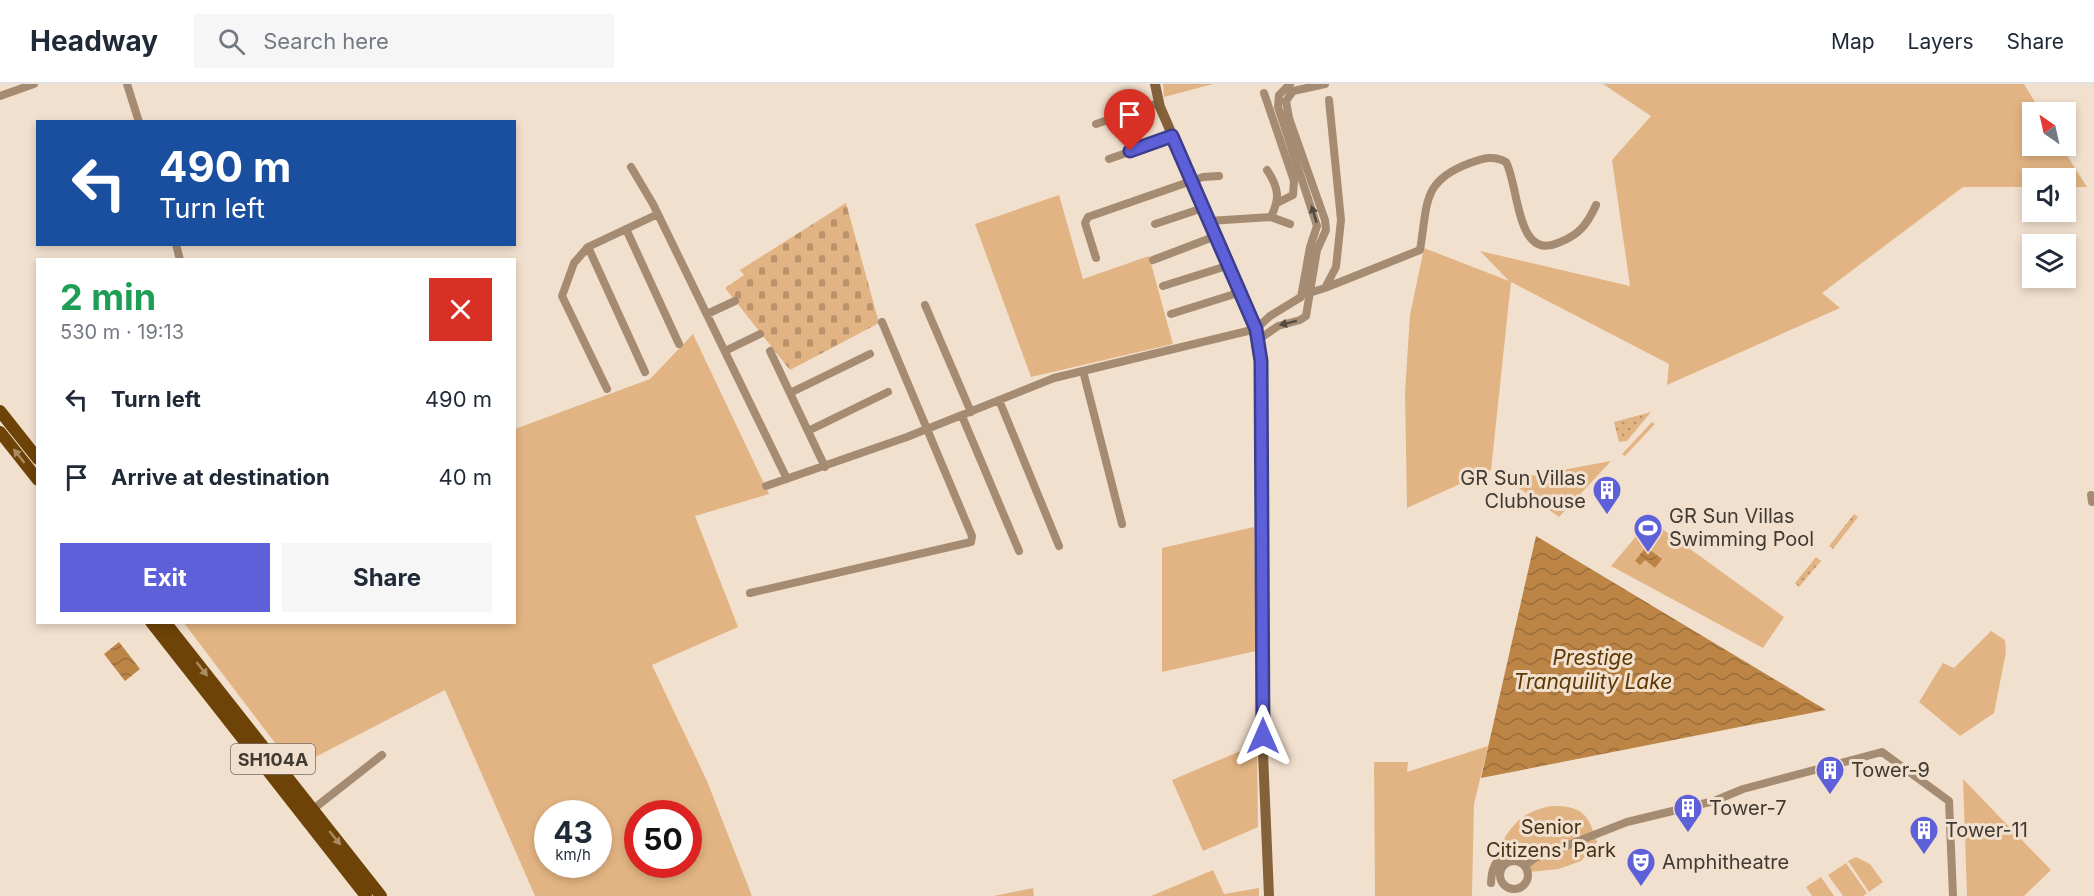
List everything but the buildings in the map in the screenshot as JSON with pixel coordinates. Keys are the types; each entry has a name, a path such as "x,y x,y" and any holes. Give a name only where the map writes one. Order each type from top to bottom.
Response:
{"main road":[{"path":"1155,84 1159,103 1172,136 1241,292 1257,335 1261,361 1263,753 1269,896"},
{"path":"0,411 36,456"},
{"path":"0,432 36,477"},
{"name":"SH104A","path":"154,624 287,787 312,810 381,896"},
{"name":"SH104A","path":"166,624 366,896"}],"street":[{"path":"0,96 34,84"},
{"path":"127,84 138,120"},
{"path":"766,486 928,429 1054,378 1257,335 1306,316 1306,294 1326,224 1283,96 1290,84"},
{"path":"1283,96 1293,91 1324,84"},
{"path":"1264,93 1294,181 1293,195 1277,202"},
{"path":"1325,288 1336,267 1341,220 1329,100"},
{"path":"1096,124 1159,103"},
{"path":"1109,159 1172,136"},
{"path":"1257,335 1270,316 1299,301 1306,294 1420,250 1431,192 1437,181 1453,169 1492,157 1506,162 1528,235 1533,243 1541,247 1551,246 1576,236 1588,224 1596,205"},
{"path":"631,167 658,214 787,479"},
{"path":"1267,170 1278,187 1277,202 1271,217"},
{"path":"1096,258 1085,223 1087,218 1191,181 1219,176"},
{"path":"1155,224 1203,208"},
{"path":"607,389 562,296 574,263 588,247 658,214"},
{"path":"1209,221 1271,217 1290,224"},
{"path":"626,229 679,344"},
{"path":"1153,260 1216,236"},
{"path":"588,247 645,372"},
{"path":"1163,286 1230,265"},
{"path":"1171,314 1241,292"},
{"path":"707,314 735,301"},
{"path":"925,304 971,412"},
{"path":"750,593 971,542 972,536 882,322"},
{"path":"725,351 760,334"},
{"path":"770,351 825,467"},
{"path":"790,393 870,354"},
{"path":"1083,371 1122,524"},
{"path":"808,430 888,392"},
{"path":"999,400 1059,546"},
{"path":"962,416 1019,551"},
{"path":"1526,866 1535,858 1627,822 1714,801 1754,786 1882,752 1950,801 1953,896"},
{"path":"312,810 382,755"},
{"path":"1491,883 1492,866 1497,860 1525,848 1532,850 1535,858"},
{"path":"1502,896 1500,874 1504,865 1512,861 1526,866"},
{"path":"1502,883 1512,889 1521,888 1527,880 1526,866"}],"green space":[{"path":"1163,84 1213,84 1164,97"},
{"path":"1603,84 2024,84 2035,102 2022,102 2022,156 2067,156 2075,168 2022,168 2022,187 1963,187 1822,293 1840,308 1667,385 1669,364 1511,282 1491,470 1407,508 1405,392 1410,315 1424,248 1509,281 1480,251 1630,286 1612,160 1651,116"},
{"path":"2076,170 2087,187 2076,187"},
{"path":"1059,195 1083,279 1149,256 1173,344 1031,377 975,224"},
{"path":"846,203 879,323 790,370 725,288 744,275 740,270"},
{"path":"693,334 769,494 695,516 738,627 652,665 707,781 752,896 535,896 445,690 294,768 185,624 516,624 516,429 650,379"},
{"path":"1651,412 1627,441 1619,442 1614,422"},
{"path":"1652,422 1655,424 1625,456 1622,454"},
{"path":"1611,461 1559,517 1508,480"},
{"path":"1854,514 1858,517 1833,549 1829,546"},
{"path":"1650,520 1784,617 1763,648 1611,566"},
{"path":"1254,527 1256,651 1162,672 1162,548"},
{"path":"1816,557 1821,561 1799,587 1795,583"},
{"path":"1991,631 2005,640 2006,652 1994,713 1960,736 1919,702 1943,663 1954,668"},
{"path":"1257,744 1258,827 1203,851 1172,780"},
{"path":"1488,746 1474,804 1472,896 1375,896 1374,762 1408,762 1407,772"},
{"path":"1963,779 2051,870 2024,896 1967,896"},
{"name":"Senior Citizens' Park","path":"1551,806 1562,806 1582,813 1587,818 1597,842 1581,861 1559,869 1529,872 1508,860 1504,839 1524,816"},
{"path":"1856,857 1870,864 1883,882 1869,892 1848,861"},
{"path":"1846,863 1867,893 1863,896 1843,896 1828,875"},
{"path":"1213,870 1224,894 1259,888 1259,896 1151,896"},
{"path":"1821,877 1834,896 1812,896 1806,887"},
{"path":"1033,888 1034,896 994,896"}],"water":[{"name":"Prestige Tranquility Lake","path":"1536,536 1826,710 1481,778"},
{"name":"GR Sun Villas Swimming Pool","path":"1646,547 1662,559 1655,568 1645,560 1640,565 1635,561"},
{"path":"119,642 140,669 125,681 104,654"}],"place":[{"name":"GR Sun Villas Clubhouse","path":"1607,516"},
{"name":"GR Sun Villas Swimming Pool","path":"1648,554"},
{"name":"Tower-9","path":"1830,796"},
{"name":"Tower-7","path":"1688,834"},
{"name":"Tower-11","path":"1924,856"},
{"name":"Amphitheatre","path":"1641,888"}],"route":[{"path":"1130,151 1172,136 1256,329 1261,361 1263,736"}]}
